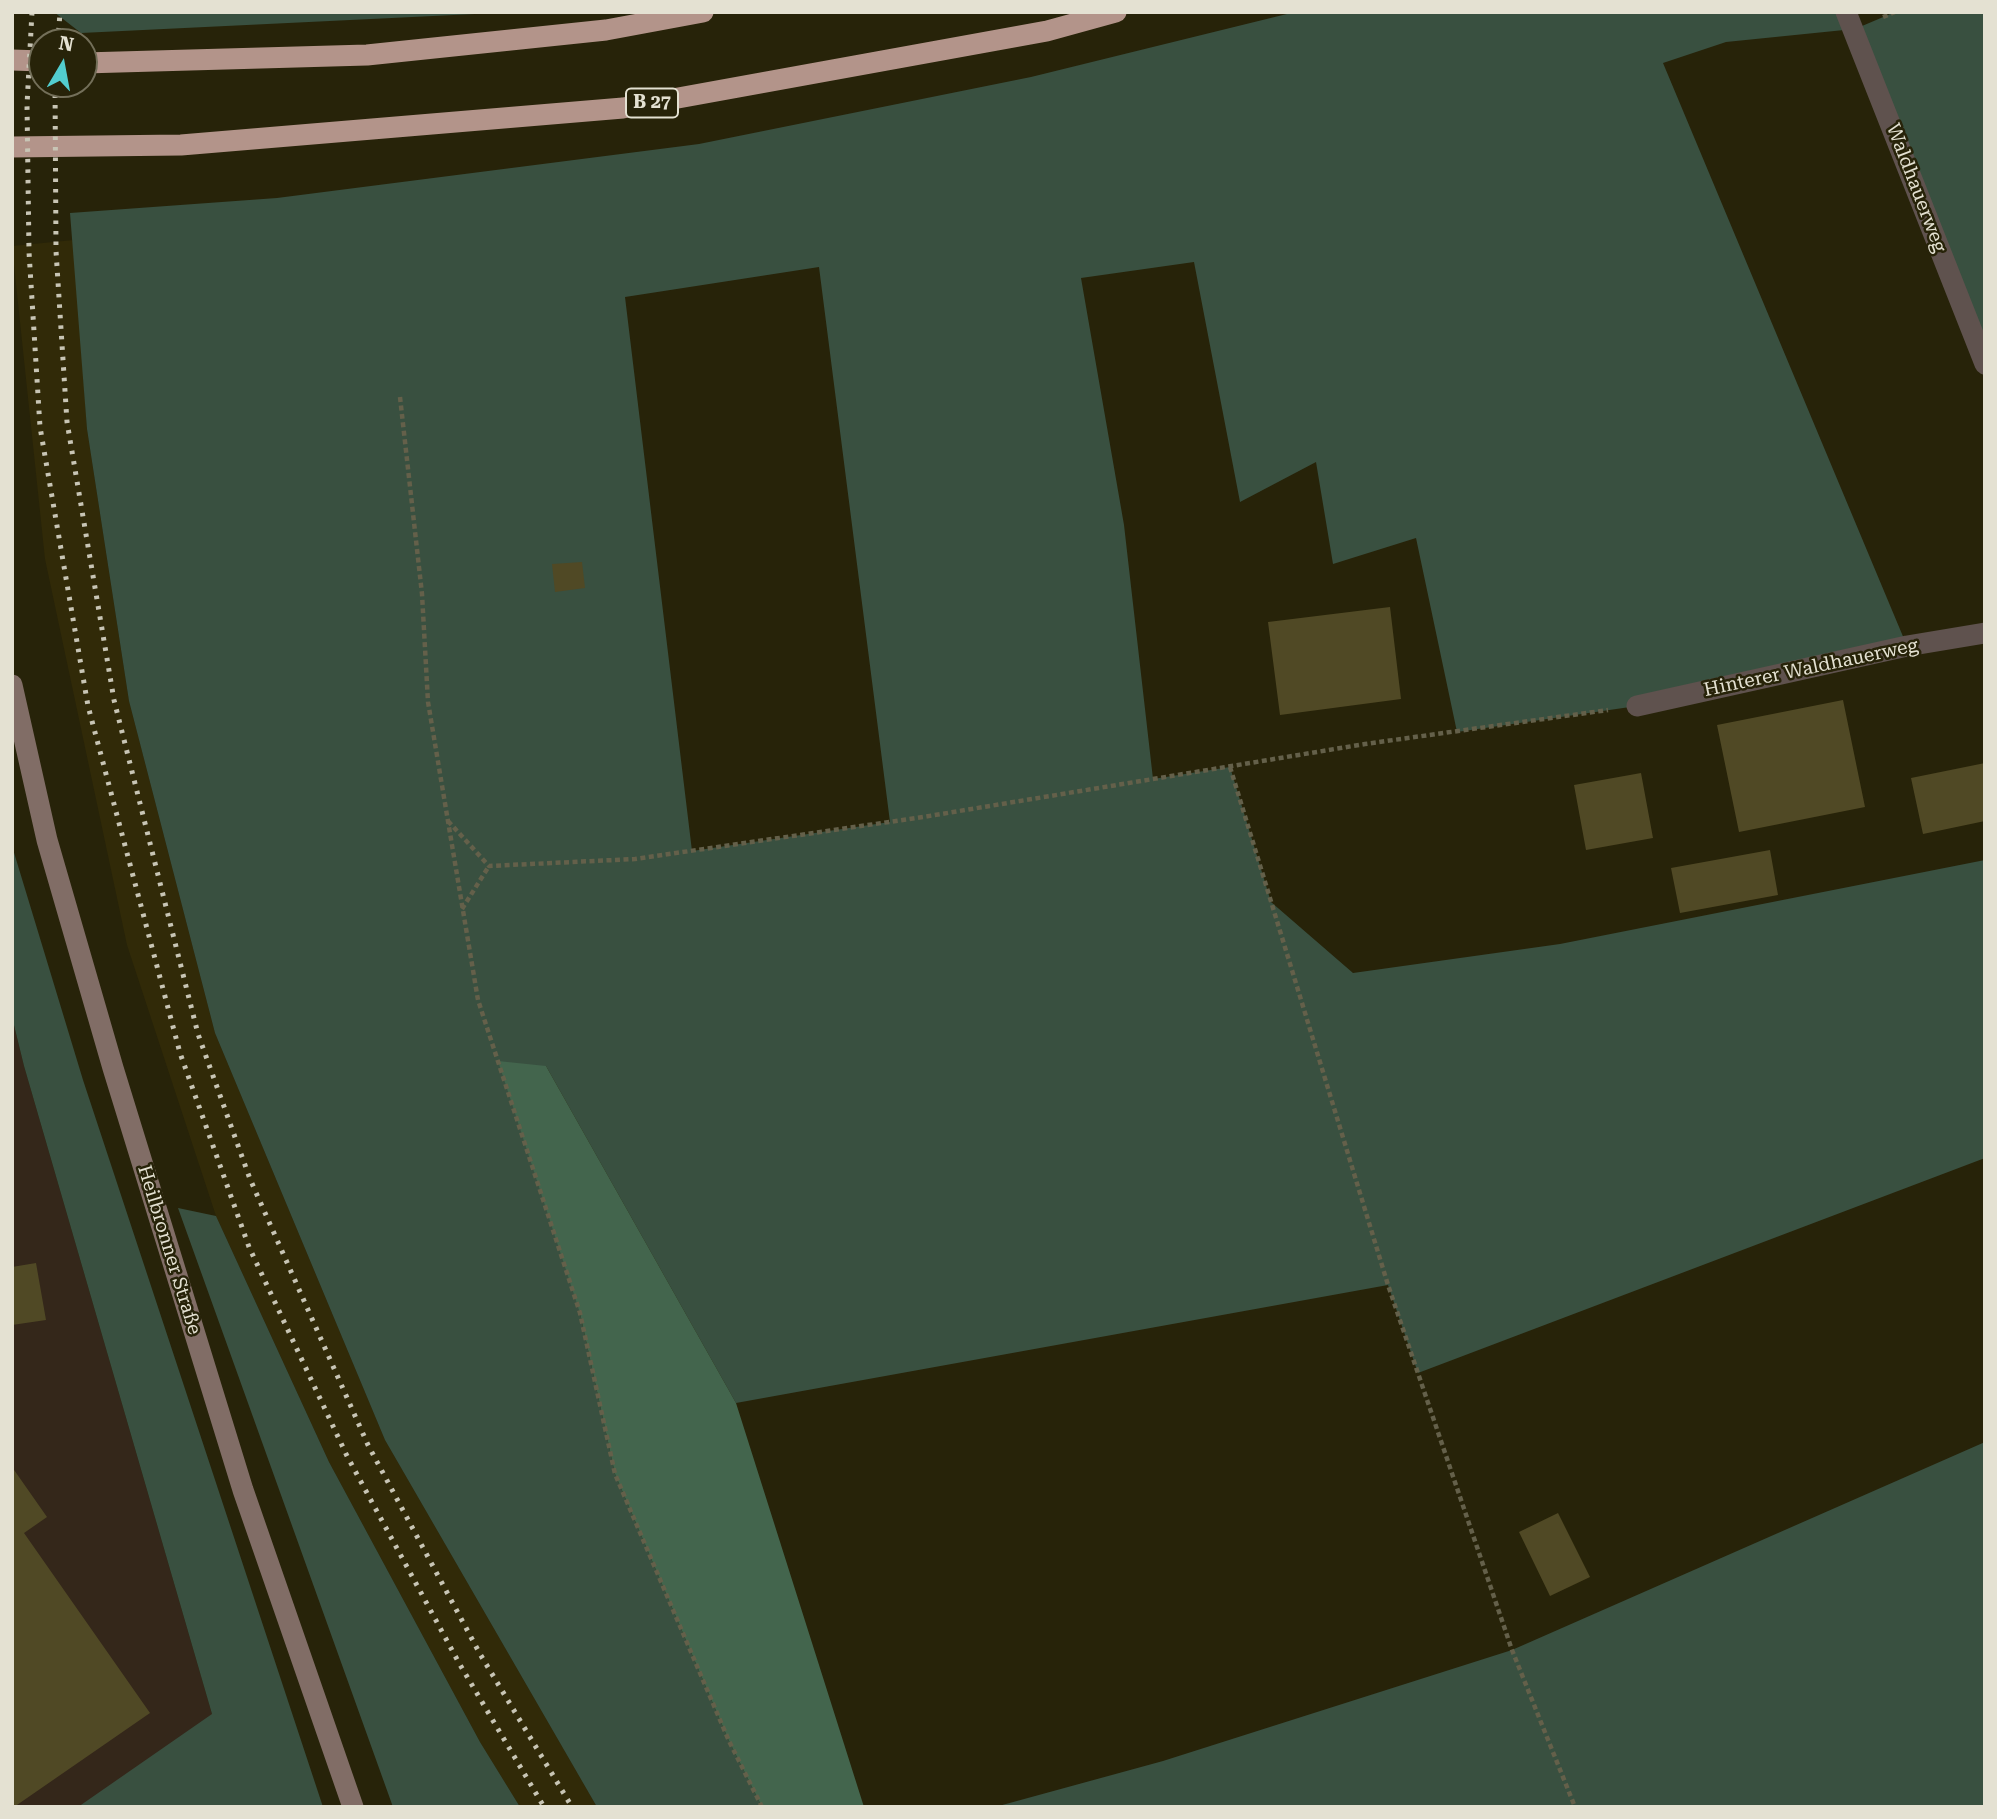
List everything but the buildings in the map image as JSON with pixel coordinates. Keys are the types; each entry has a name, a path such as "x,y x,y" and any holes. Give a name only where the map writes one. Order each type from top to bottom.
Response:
{"highway":[{"path":"98,63 367,55 606,30 703,12"},
{"name":"B 27","path":"12,147 181,145 623,108 1047,32 1116,12"}],"street":[{"name":"Waldhauerweg","path":"1846,12 1985,364"},
{"name":"Hinterer Waldhauerweg","path":"1637,706 1907,646 1985,633"},
{"name":"Heilbronner Straße","path":"12,685 47,840 113,1068 243,1490 353,1807"}],"path":[{"path":"400,397 422,594 428,702 478,1000 580,1313 615,1474 729,1741 762,1807"},
{"path":"447,821 489,866 635,859 923,817 1365,744 1637,706"},
{"path":"1230,767 1388,1285 1512,1650 1575,1807"},
{"path":"461,910 489,866"}],"shaded area":[{"path":"74,240 87,429 129,701 215,1033 385,1440 597,1807 520,1807 480,1742 329,1462 216,1216 127,945 45,559 12,246"},
{"path":"12,1017 212,1714 247,1807 12,1807"}],"green space":[{"path":"54,12 516,12 98,32 98,28 75,28"},
{"path":"1295,12 1846,12 1855,29 1895,12 1985,12 1985,364 1854,29 1726,42 1663,63 1907,646 1637,706 1457,732 1416,538 1333,564 1316,462 1240,502 1194,262 1081,278 1124,525 1153,779 1230,767 1271,902 1353,973 1560,944 1985,860 1985,1158 1418,1373 1388,1285 736,1403 546,1066 580,1313 615,1474 729,1741 762,1807 597,1807 385,1440 215,1033 129,701 87,429 70,213 277,198 699,144 1031,77","holes":["819,267 890,822 692,851 625,297"]},
{"path":"12,846 83,1080 323,1807 78,1807 212,1714 12,1017"},
{"path":"498,1061 546,1066 736,1403 864,1807 762,1807 729,1741 615,1474 580,1313"},
{"path":"178,1208 216,1216 329,1462 480,1742 520,1807 393,1807"},
{"path":"1985,1442 1985,1807 995,1807 1163,1761 1512,1650"}],"railway":[{"path":"32,12 27,105 29,252 40,427 88,706 180,1053 249,1247 347,1456 459,1663 544,1807"},
{"path":"59,28 60,12"},
{"path":"55,98 56,251 67,422 114,700 198,1034 250,1179 368,1445 480,1654 572,1807"}]}
